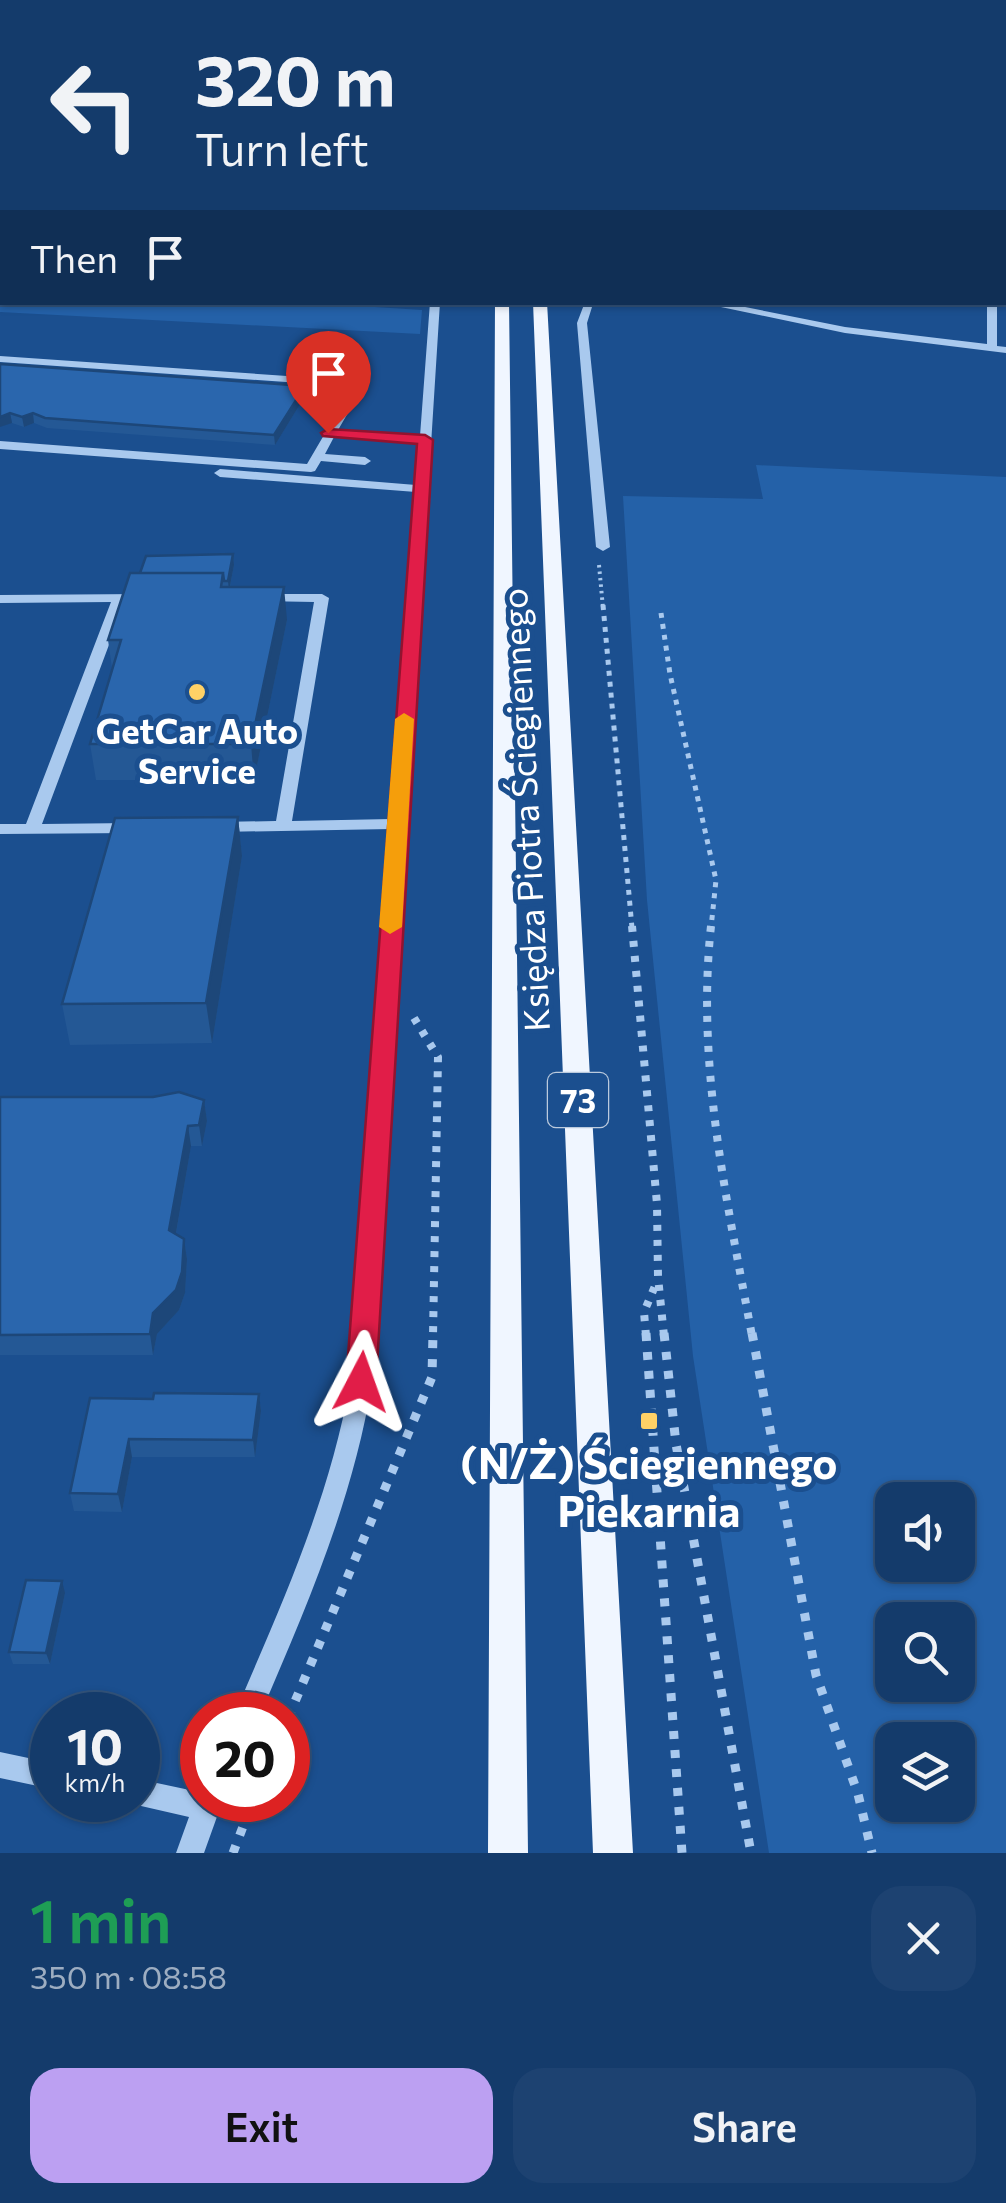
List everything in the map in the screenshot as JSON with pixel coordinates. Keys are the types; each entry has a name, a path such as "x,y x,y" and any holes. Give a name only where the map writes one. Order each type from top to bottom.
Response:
{"main road":[{"name":"Księdza Piotra Ściegiennego","path":"502,305 508,1853"},
{"name":"Księdza Piotra Ściegiennego","path":"540,305 613,1853"}],"street":[{"path":"256,1692 327,1527 353,1442 361,1382 435,305"},
{"path":"588,305 582,323 603,548"},
{"path":"717,305 845,330 1006,350"},
{"path":"992,305 992,348"},
{"path":"0,359 332,382 354,394 314,462"},
{"path":"328,433 425,440"},
{"path":"0,445 314,462 365,460"},
{"path":"0,456 422,489"},
{"path":"314,462 364,484"},
{"path":"32,829 119,598"},
{"path":"0,599 156,598"},
{"path":"248,598 322,598 283,827"},
{"path":"206,828 397,824"},
{"path":"0,829 148,828"},
{"path":"0,1766 30,1772"},
{"path":"190,1853 201,1822"}],"path":[{"path":"603,548 598,558 656,1204 658,1277 676,1444 751,1853"},
{"path":"661,613 670,674 716,880 708,956 712,1122 816,1675 858,1794 872,1853"},
{"path":"658,1277 644,1312 682,1853"},
{"path":"233,1853 245,1822"}],"shaded area":[{"path":"0,305 343,305 422,310 420,334 0,312"},
{"path":"756,465 1006,477 1006,1853 769,1853 693,1356 647,900 623,496 763,499"}],"building":[{"path":"0,364 305,386 274,435 45,418 33,413 0,417"},
{"path":"233,554 228,581 224,581 223,573 140,573 146,556"},
{"name":"GetCar Auto Service","path":"130,573 223,573 221,587 284,587 251,744 90,744 121,640 108,640"},
{"path":"238,817 206,1003 62,1004 115,818"},
{"path":"179,1092 204,1100 199,1125 188,1126 169,1230 184,1239 182,1272 176,1290 153,1313 150,1334 0,1335 0,1097 153,1097"},
{"path":"154,1393 259,1394 253,1440 129,1439 118,1494 70,1493 90,1398 153,1399"},
{"path":"26,1580 62,1581 46,1653 9,1652"}],"slow traffic":[{"path":"390,927 404,719"}],"place":[{"name":"GetCar Auto Service","path":"197,692"},
{"name":"(N/Ż) Ściegiennego Piekarnia","path":"649,1421"}],"route":[{"path":"328,433 425,440 361,1382"}]}
